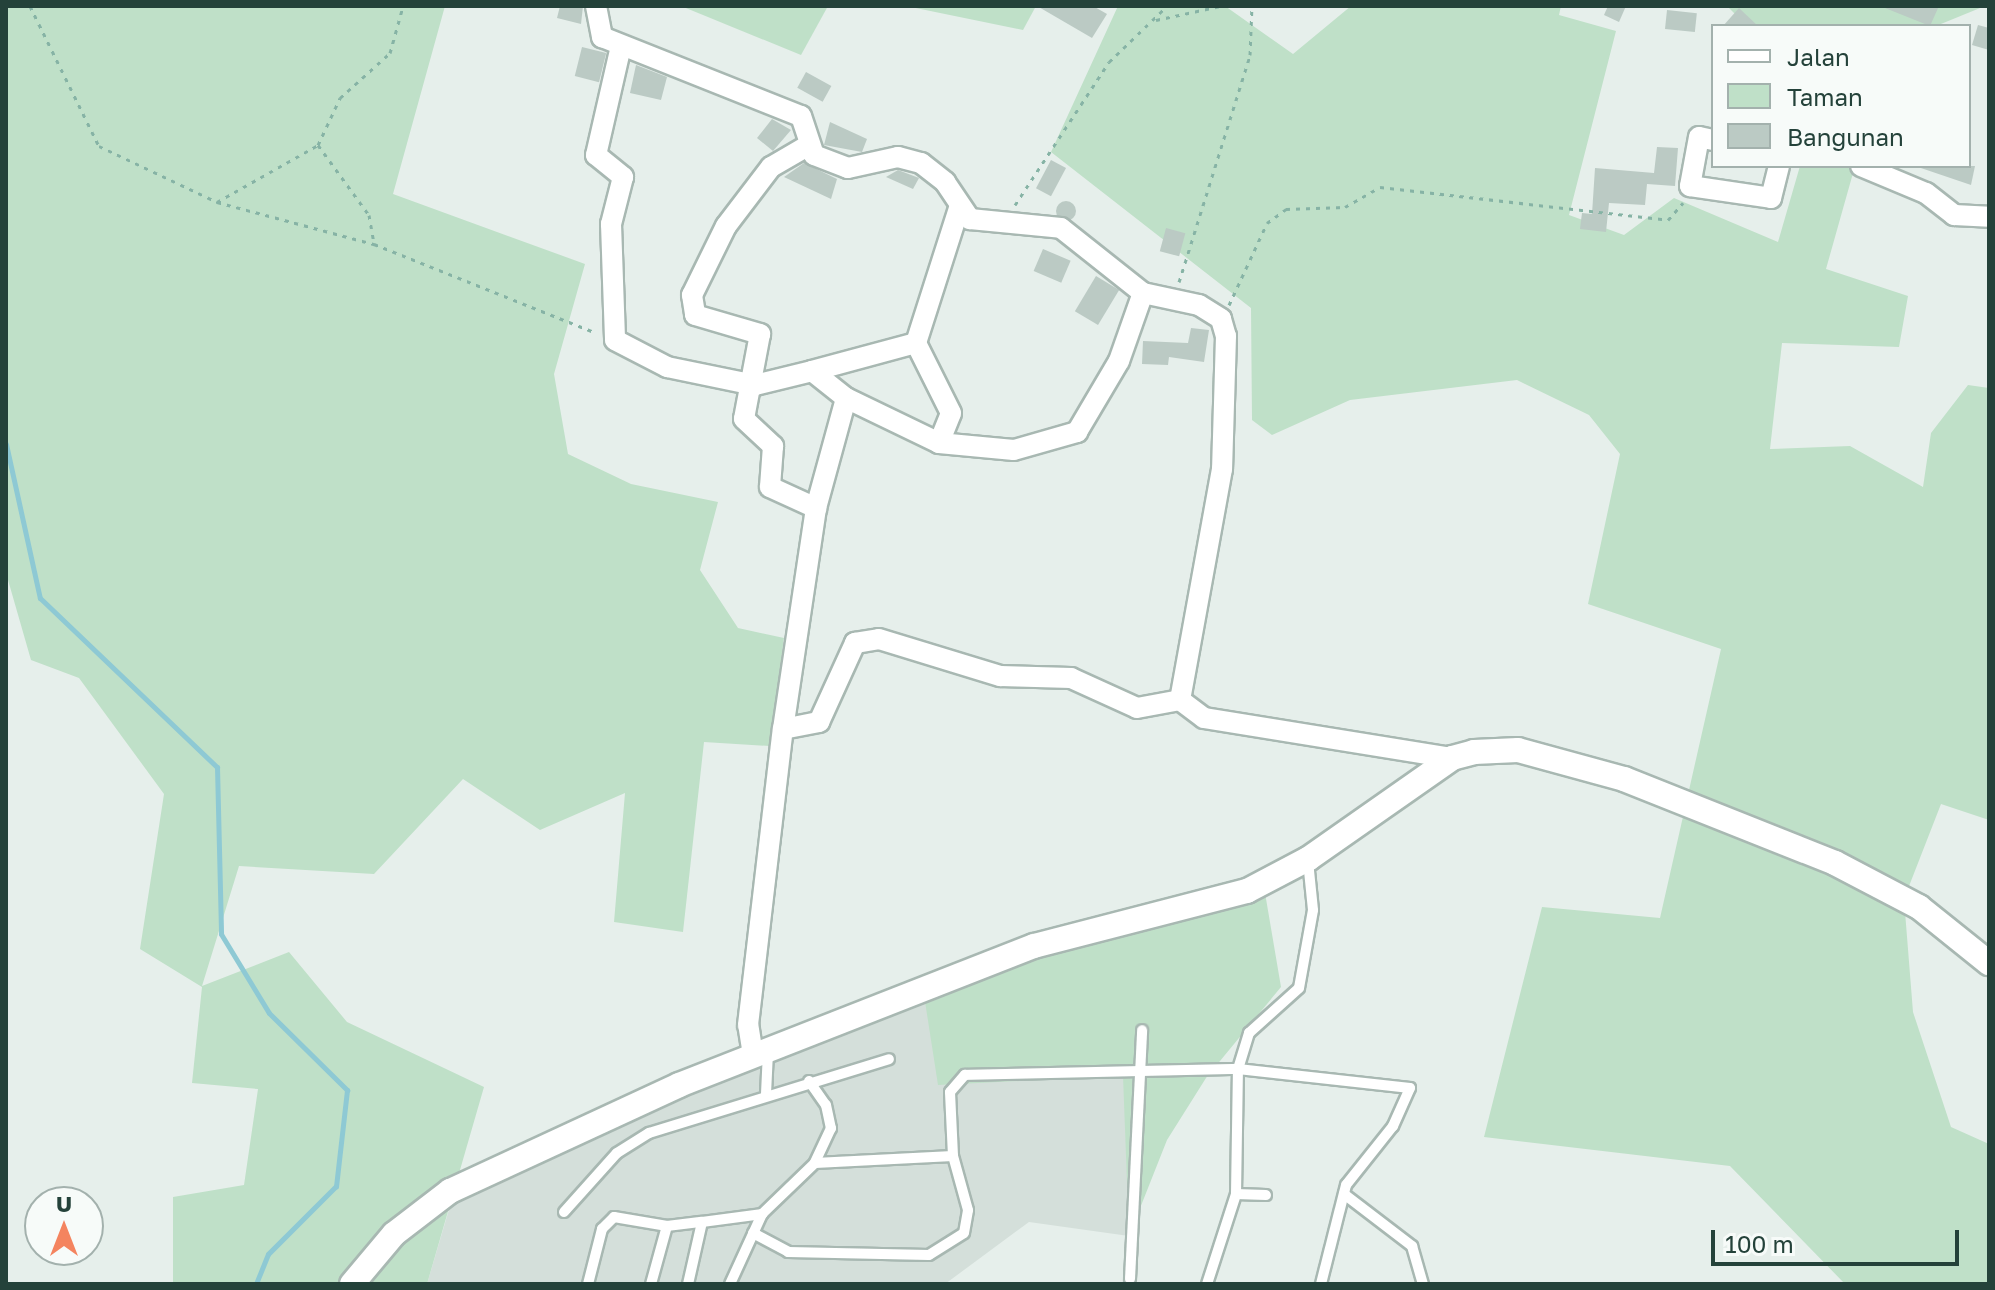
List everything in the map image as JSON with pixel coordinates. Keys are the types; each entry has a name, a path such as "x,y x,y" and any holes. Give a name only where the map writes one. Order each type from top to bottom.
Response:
{"street":[{"path":"596,6 602,37 801,116 809,145 848,168 898,157 921,163 945,182 959,208 970,219 1002,225 1061,228 1143,293 1169,299 1221,319 1222,469 1180,700"},
{"path":"621,46 596,155 623,177 611,224 615,340 667,367 755,385 916,343"},
{"path":"1711,140 1699,137 1690,186 1771,198 1778,168"},
{"path":"809,145 771,167 726,226 692,295 695,315 760,334 755,385 744,419 773,446 770,487 816,508"},
{"path":"1866,168 1926,193 1954,215 1989,217"},
{"path":"939,443 951,413 916,343 959,208"},
{"path":"812,371 846,398 939,443 1014,450 1077,432 1119,361 1143,293"},
{"path":"761,1052 748,1025 783,729 816,508 846,398"},
{"path":"783,729 819,722 855,643 879,639 1000,676 1071,678 1137,708 1180,700 1204,718 1452,758 1518,750 1624,779 1835,863 1919,907 1989,963"},
{"path":"352,1284 394,1234 450,1191 761,1052 1034,946 1247,891 1308,859 1452,758"}],"lane":[{"path":"1207,1284 1236,1194 1238,1069 1249,1033 1299,988 1313,910 1308,859"},
{"path":"1130,1279 1142,1030"},
{"path":"761,1052 766,1094"},
{"path":"564,1212 617,1153 649,1133 766,1094 889,1059"},
{"path":"753,1233 788,1252 929,1255 952,1246 968,1210 953,1156 950,1092 965,1075 1238,1069 1410,1088 1409,1101 1344,1194 1321,1284"},
{"path":"730,1284 762,1214 815,1163 831,1128 826,1105 809,1081"},
{"path":"815,1163 953,1156"},
{"path":"1236,1194 1266,1195"},
{"path":"1344,1194 1412,1246 1423,1284"},
{"path":"588,1284 607,1221 667,1226 762,1214"},
{"path":"688,1284 702,1222"},
{"path":"651,1284 667,1226"}],"path":[{"path":"30,6 99,146 217,202 374,244 615,340"},
{"path":"217,202 318,145 340,98 390,53 403,6"},
{"path":"1002,225 1109,62 1156,20 1167,6"},
{"path":"1156,20 1220,6"},
{"path":"1169,299 1250,55 1252,6"},
{"path":"318,145 369,215 374,244"},
{"path":"1221,319 1245,282 1267,223 1286,209 1345,207 1380,187 1668,220 1690,186"}],"shaded area":[{"path":"924,995 1124,1075 1129,1236 1029,1222 945,1284 427,1284 458,1179"}],"green space":[{"path":"6,6 445,6 393,194 585,264 554,374 568,454 631,484 718,502 700,570 738,628 784,638 770,746 704,742 683,932 614,922 625,793 540,830 463,779 374,874 239,866 202,986 289,952 347,1022 484,1087 427,1284 173,1284 173,1197 244,1185 258,1089 192,1083 202,987 140,949 164,794 79,678 31,660 6,573"},
{"path":"681,6 828,6 801,55"},
{"path":"906,6 1036,6 1023,30"},
{"path":"1118,6 1225,6 1293,54 1351,6 1561,6 1559,15 1616,31 1569,215 1624,235 1674,198 1778,242 1799,168 1854,168 1826,269 1908,296 1899,347 1782,343 1770,449 1850,446 1923,487 1931,433 1968,385 1989,388 1989,820 1941,804 1904,899 1913,1012 1951,1127 1989,1144 1989,1284 1845,1284 1730,1166 1484,1137 1542,907 1660,918 1721,649 1588,604 1620,454 1589,415 1517,380 1350,400 1272,435 1252,420 1251,308 1051,152"},
{"path":"1727,6 1985,6 1941,24 1745,24"},
{"path":"1264,887 1281,987 1206,1078 1167,1140 1129,1236 1123,1076 938,1085 924,995 1089,924"}],"building":[{"path":"560,6 583,6 581,24 557,18"},
{"path":"1037,6 1093,6 1107,14 1092,38"},
{"path":"1608,6 1626,6 1619,22 1604,15"},
{"path":"1880,6 1939,6 1931,24"},
{"path":"1739,8 1756,24 1725,24"},
{"path":"1667,10 1697,13 1695,32 1665,29"},
{"path":"1978,25 1989,28 1989,50 1972,45"},
{"path":"582,47 606,53 599,82 575,76"},
{"path":"636,65 667,77 661,100 630,93"},
{"path":"806,72 831,86 823,102 797,88"},
{"path":"772,119 791,130 773,151 757,138"},
{"path":"830,122 867,139 862,152 824,145"},
{"path":"1657,147 1678,148 1675,186 1647,184 1645,205 1609,203 1606,232 1580,229 1582,213 1592,214 1595,168 1654,173"},
{"path":"1051,160 1066,168 1051,196 1036,188"},
{"path":"804,163 837,179 831,199 784,177"},
{"path":"1975,166 1971,185 1921,168"},
{"path":"898,170 919,178 913,189 886,177"},
{"path":"1066,201 1073,204 1076,211 1073,218 1066,221 1059,218 1056,211 1059,204"},
{"path":"1166,228 1185,233 1179,256 1160,251"},
{"path":"1043,249 1071,261 1061,283 1034,271"},
{"path":"1096,276 1119,290 1098,325 1075,311"},
{"path":"1191,328 1209,330 1204,362 1169,357 1168,365 1142,364 1143,341 1188,343"}],"waterway":[{"path":"6,444 40,598 217,767 221,934 269,1013 347,1090 336,1186 268,1254 256,1284"}]}
